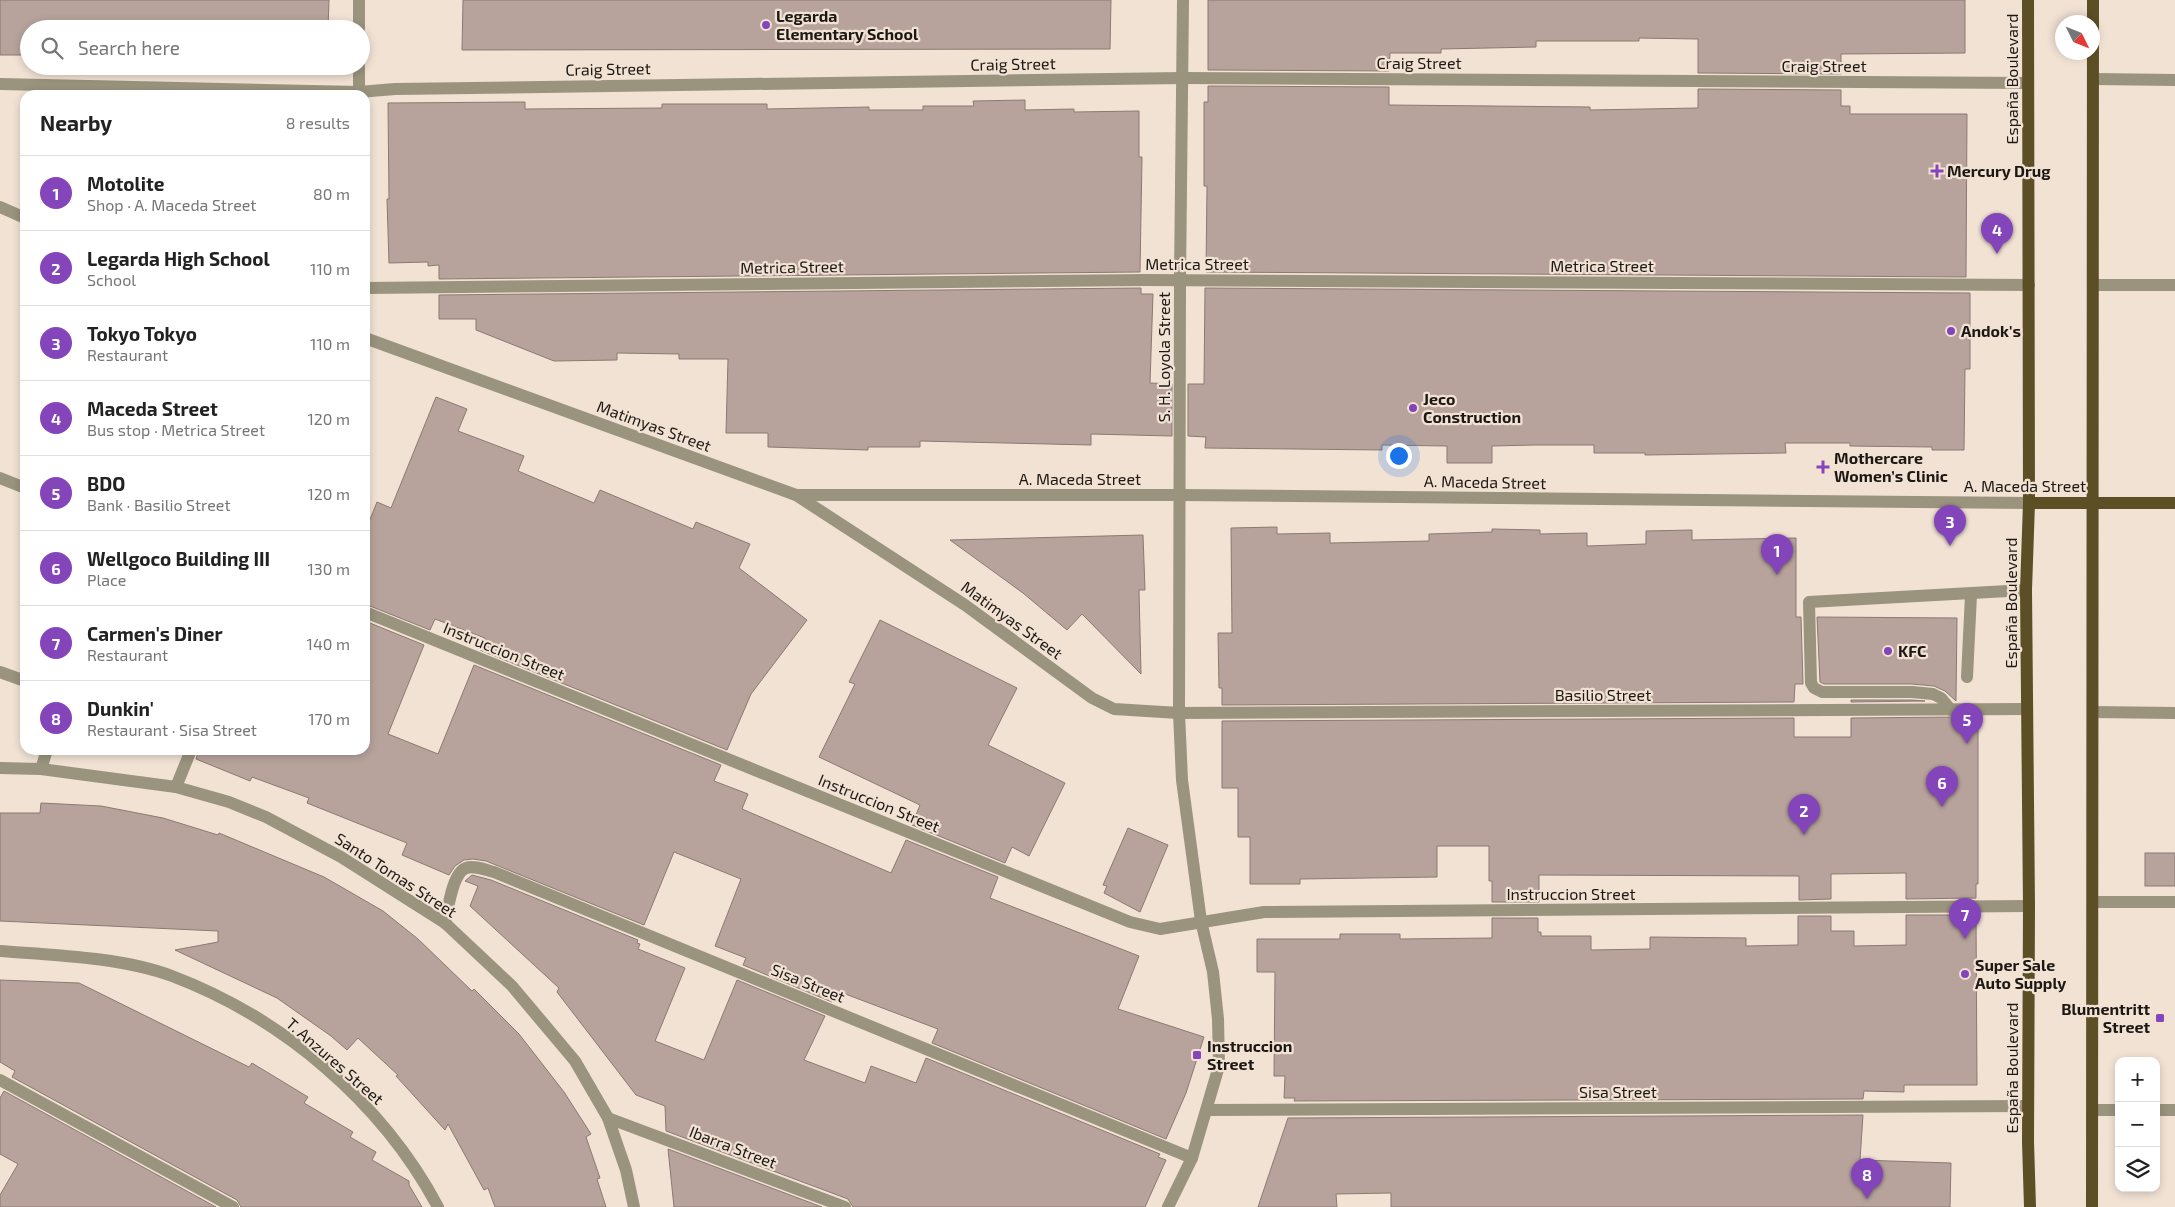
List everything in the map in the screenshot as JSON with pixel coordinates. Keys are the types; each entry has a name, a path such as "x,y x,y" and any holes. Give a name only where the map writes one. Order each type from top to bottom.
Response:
{"main road":[{"name":"España Boulevard","path":"2028,0 2029,503 2026,590 2030,1207"},
{"path":"2092,1207 2093,0"},
{"name":"A. Maceda Street","path":"2029,503 2175,503"}],"street":[{"path":"359,0 359,20"},
{"name":"S. H. Loyola Street","path":"1179,713 1183,0"},
{"path":"359,75 359,90"},
{"name":"Craig Street","path":"370,91 395,88 1183,78 2028,83"},
{"path":"2094,79 2175,80"},
{"name":"Craig Street","path":"0,84 239,90"},
{"path":"0,207 20,216"},
{"name":"Metrica Street","path":"370,288 1180,280 2029,284"},
{"path":"2093,285 2175,285"},
{"name":"Matimyas Street","path":"370,340 796,495 965,605 1092,698 1114,709 1179,713"},
{"path":"0,478 20,486"},
{"name":"A. Maceda Street","path":"796,495 1180,495 2029,503"},
{"path":"1951,710 1941,698 1934,694 1912,692 1822,692 1814,688 1811,683 1809,602 1971,595 2026,590"},
{"path":"1966,677 1971,595"},
{"name":"Instruccion Street","path":"370,614 1130,922 1160,929 1264,912 2029,906"},
{"path":"0,672 20,679"},
{"name":"Basilio Street","path":"1179,713 2027,709"},
{"path":"2093,712 2175,712"},
{"path":"1168,1207 1192,1158 1208,1110 1219,1066 1218,1019 1213,972 1201,921 1182,780 1179,713"},
{"path":"41,769 45,755"},
{"path":"176,787 189,755"},
{"name":"Santo Tomas Street","path":"0,768 41,769 176,787 229,802 266,817 341,856 445,923 512,986 569,1053 608,1118 626,1170 634,1207"},
{"name":"Sisa Street","path":"445,923 457,875 464,868 472,867 494,872 1192,1158"},
{"path":"2092,902 2175,902"},
{"name":"T. Anzures Street","path":"0,951 74,957 132,966 171,976 232,1003 289,1038 371,1111 402,1148 438,1207"},
{"path":"0,1080 233,1207"},
{"name":"Sisa Street","path":"1208,1110 2028,1106"},
{"path":"2093,1110 2115,1110"},
{"path":"2160,1110 2175,1110"},
{"name":"Ibarra Street","path":"608,1118 845,1207"}],"building":[{"path":"0,0 329,0 328,20 20,20 20,55 0,55"},
{"name":"Legarda Elementary School","path":"463,0 1111,0 1110,49 462,50"},
{"path":"1208,0 1965,0 1965,53 1841,54 1841,74 1698,73 1698,39 1639,38 1639,41 1536,41 1536,47 1441,49 1441,53 1390,53 1389,71 1208,70"},
{"path":"1208,86 1389,87 1389,105 1590,107 1590,110 1698,108 1698,89 1841,90 1841,106 1850,106 1850,114 1967,114 1966,277 1206,272 1207,186 1204,186 1204,102 1208,102"},
{"path":"1025,100 1025,110 1074,109 1074,112 1139,111 1139,157 1142,157 1140,272 439,279 439,265 428,266 428,262 389,263 387,199 389,199 388,103 525,102 525,109 662,108 662,104 767,104 767,109 869,107 869,110 923,110 923,106 974,106 973,101"},
{"path":"1141,288 1141,294 1153,294 1150,383 1172,384 1172,436 1091,434 1091,445 920,441 920,447 868,447 868,450 768,447 768,433 726,433 728,359 679,359 679,354 617,353 617,360 554,361 476,330 476,319 439,319 439,295"},
{"path":"1205,288 1970,293 1970,369 1965,369 1964,450 1932,450 1932,447 1850,446 1850,443 1785,443 1786,453 1645,455 1645,453 1594,453 1594,445 1492,446 1492,463 1447,463 1447,446 1382,445 1382,450 1205,448 1206,437 1188,436 1188,384 1204,384"},
{"path":"436,397 467,409 458,431 524,456 518,471 594,503 600,490 693,529 696,522 750,544 739,568 807,620 751,694 727,750 480,650 485,638 435,619 430,630 370,606 370,520 377,502 391,508"},
{"path":"1277,527 1277,534 1330,533 1330,543 1429,541 1429,534 1492,532 1492,529 1540,530 1540,534 1587,533 1587,546 1646,544 1646,531 1692,530 1692,540 1796,538 1796,617 1801,617 1803,684 1795,684 1794,702 1222,705 1222,688 1219,688 1218,633 1232,633 1231,528"},
{"path":"1143,535 1145,590 1139,590 1141,674 1082,614 1067,630 1023,593 950,540"},
{"name":"KFC","path":"1817,617 1957,618 1956,701 1945,691 1934,686 1912,684 1824,684 1820,682"},
{"path":"880,620 1017,688 988,745 1065,783 1029,856 1012,847 1005,863 912,825 920,805 819,757 855,684 849,682"},
{"path":"370,623 424,645 388,734 438,754 474,665 721,765 714,781 748,794 742,809 891,873 906,840 998,877 990,898 1139,956 1118,1009 1204,1037 1186,1093 1166,1139 932,1043 938,1029 840,992 837,999 834,998 832,1002 743,965 746,958 715,946 741,879 674,852 644,925 486,861 464,860 455,866 449,875 402,855 407,843 307,803 309,798 252,777 250,781 196,759 197,755 370,755"},
{"path":"1851,700 1912,700 1925,701 1851,702"},
{"path":"1956,717 1955,729 1978,729 1978,884 1976,884 1976,898 1906,899 1906,873 1831,874 1831,899 1799,900 1799,876 1539,875 1539,902 1492,902 1492,881 1489,881 1489,846 1437,846 1437,877 1300,879 1300,884 1250,884 1250,837 1238,837 1238,788 1222,788 1222,721 1794,718 1794,737 1851,737 1851,718"},
{"path":"41,803 101,806 163,818 218,835 219,833 324,877 383,911 418,939 472,991 474,989 519,1034 564,1092 591,1134 586,1137 600,1178 597,1179 606,1207 495,1207 488,1188 484,1190 448,1124 445,1130 396,1076 398,1075 358,1038 347,1050 331,1036 277,998 175,950 218,942 218,931 0,921 0,813 40,813"},
{"path":"1128,828 1168,845 1140,912 1104,893 1107,886 1103,885"},
{"path":"2145,853 2175,853 2175,886 2145,886"},
{"path":"472,875 491,880 638,940 637,943 640,944 638,949 685,968 655,1041 704,1060 737,980 825,1016 804,1060 865,1083 871,1066 916,1083 926,1058 1160,1154 1158,1157 1166,1160 1145,1207 853,1207 848,1199 666,1131 665,1106 636,1095 557,992 559,988 470,906 478,886 465,881"},
{"path":"1906,915 1976,915 1977,1085 1904,1085 1904,1092 1864,1091 1863,1099 1294,1101 1295,1098 1284,1098 1285,1076 1274,1076 1275,972 1257,972 1257,939 1340,939 1340,934 1400,934 1400,939 1492,938 1492,918 1538,918 1538,932 1541,932 1541,936 1591,936 1591,950 1650,949 1650,937 1746,938 1746,946 1798,945 1798,916 1831,916 1831,931 1854,931 1854,946 1906,945"},
{"path":"0,980 79,983 249,1067 252,1063 308,1097 304,1103 353,1132 350,1137 376,1152 372,1160 409,1181 409,1185 422,1207 241,1207 237,1200 12,1077 15,1071 0,1062"},
{"path":"4,1091 216,1207 0,1207 0,1195 18,1164 0,1154 0,1098"},
{"path":"1863,1115 1860,1160 1951,1163 1950,1207 1391,1207 1391,1193 1336,1194 1337,1207 1258,1207 1288,1118"},
{"path":"668,1149 822,1207 674,1207"}],"place":[{"name":"Legarda Elementary School","path":"766,25"},
{"name":"Mercury Drug","path":"1937,171"},
{"name":"Maceda Street","path":"1997,254"},
{"name":"Andok's","path":"1951,331"},
{"name":"Jeco Construction","path":"1413,408"},
{"name":"Mothercare Women’s Clinic","path":"1823,467"},
{"name":"Tokyo Tokyo","path":"1950,546"},
{"name":"Motolite","path":"1777,575"},
{"name":"KFC","path":"1888,651"},
{"name":"BDO","path":"1967,744"},
{"name":"Wellgoco Building III","path":"1942,807"},
{"name":"Legarda High School","path":"1804,835"},
{"name":"Carmen's Diner","path":"1965,939"},
{"name":"Super Sale Auto Supply","path":"1965,974"},
{"name":"Blumentritt Street","path":"2160,1018"},
{"name":"Instruccion Street","path":"1197,1055"},
{"name":"Dunkin'","path":"1867,1199"}]}
